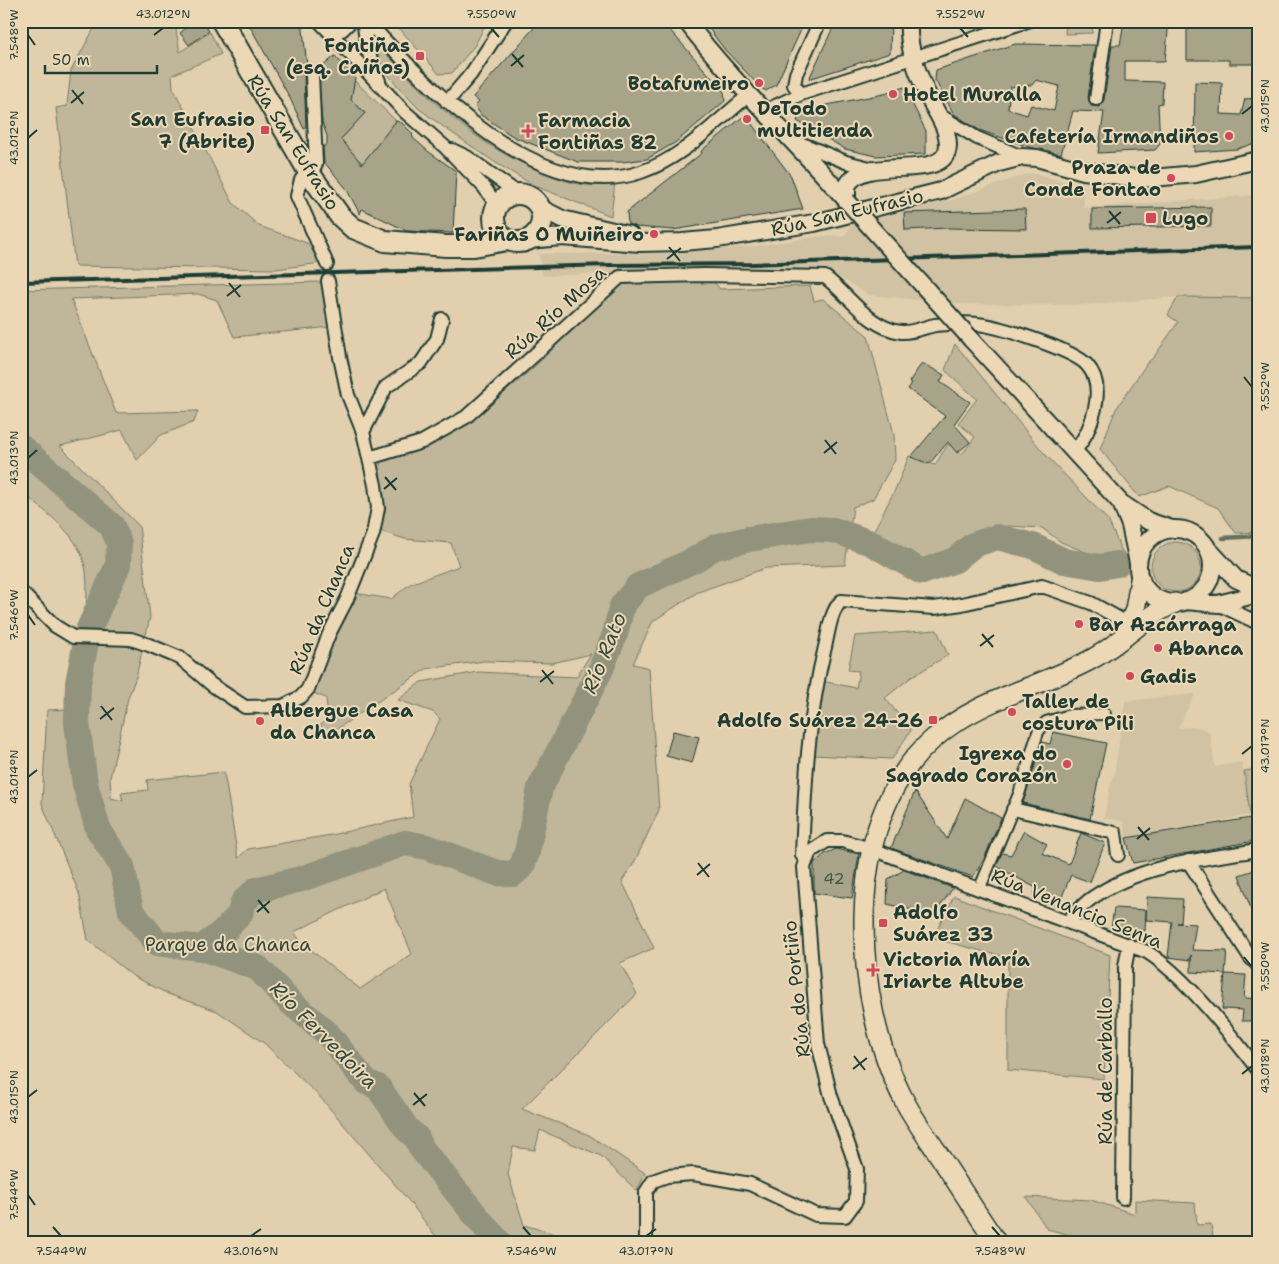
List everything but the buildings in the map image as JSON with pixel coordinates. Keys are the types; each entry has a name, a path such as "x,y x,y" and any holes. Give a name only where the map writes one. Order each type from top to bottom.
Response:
{"main road":[{"name":"Rúa San Eufrasio","path":"222,21 309,173 340,216 353,228 385,241 474,246 507,240"},
{"path":"519,194 532,198 540,208 541,227 528,240 518,242 507,240 498,231 496,213 506,197 519,194"},
{"name":"Rúa San Eufrasio","path":"451,244 481,232 496,213"},
{"path":"1125,631 1138,598 1139,571"},
{"path":"997,1243 926,1136 905,1102 891,1072 870,998 866,962 865,901 872,849 881,818 903,775 919,753 941,732 988,704 1093,659 1125,631 1154,613 1180,602"}],"street":[{"path":"365,21 368,51 381,86"},
{"path":"365,21 430,88 474,124 536,161 570,173 623,177 643,172 673,158 748,96"},
{"path":"447,102 471,74 506,21"},
{"path":"686,21 719,64 748,96 794,141 1121,503 1148,521 1172,529 1193,533 1236,579 1258,589"},
{"path":"801,94 794,85 796,74 820,21"},
{"path":"847,201 846,190 849,181 858,174 874,169 923,166 944,158 947,153 948,140 913,59 909,36 909,21"},
{"path":"764,111 801,94 1028,21"},
{"path":"1096,99 1107,21"},
{"path":"324,26 342,30 347,23"},
{"path":"324,26 405,112 445,147 484,187 496,213"},
{"path":"312,76 316,164 301,180 297,196 327,264"},
{"path":"938,114 977,138 1022,157 1037,158 1084,171 1142,179 1196,174 1258,160"},
{"path":"794,141 846,162 874,169"},
{"path":"445,147 467,157 519,194"},
{"name":"Rúa San Eufrasio","path":"528,240 562,237 607,242 664,242 717,239 814,224 941,191 999,163 1022,157"},
{"name":"Rúa San Eufrasio","path":"540,208 562,219 579,224 664,242"},
{"name":"Rúa Río Mosa","path":"369,458 422,442 466,417 620,277 704,275 825,277 857,308 884,326 902,332 935,326 978,324 1066,351 1087,364 1096,379 1098,397 1085,438 1074,452"},
{"name":"Rúa da Chanca","path":"21,592 55,626 73,637 131,639 180,658 212,685 245,707 283,706 301,697 308,689 329,634 374,534 378,508 363,432 346,385 328,281"},
{"path":"363,432 386,388 421,363 437,340 442,319"},
{"path":"1121,503 1130,525 1139,571 1154,596 1180,602 1218,604 1258,594"},
{"path":"1139,571 1145,544 1152,536 1172,529"},
{"path":"1180,602 1204,589 1209,580 1212,561 1208,549"},
{"path":"806,861 802,855 804,800 817,674 832,616 841,601 934,608 962,604 1042,586 1091,603 1125,631"},
{"path":"1218,604 1258,623"},
{"path":"979,890 1013,809 1038,732 1046,722 1070,715 1105,714"},
{"path":"1013,809 1114,833 1118,855"},
{"path":"806,861 810,852 827,841 842,841 872,849"},
{"name":"Rúa Venancio Senra","path":"872,849 1147,952 1163,962 1232,1036 1258,1070"},
{"path":"1067,922 1091,898 1116,885 1176,863 1258,850"},
{"name":"Rúa do Portiño","path":"646,1243 646,1192 653,1181 667,1176 692,1174 750,1184 816,1215 845,1216 856,1201 857,1169 831,1096 818,1044 805,895 804,867 806,861"},
{"path":"1188,861 1250,957 1258,965"},
{"name":"Rúa de Carballo","path":"1123,1198 1125,966 1129,945"}],"shaded area":[{"path":"1030,173 1084,186 1084,208 1258,195 1258,298 1178,297 1080,305 963,304 869,295 836,275 740,267 543,276 539,254 680,253 756,246 830,235 844,237 852,224 955,199"},
{"path":"1195,694 1178,728 1198,727 1209,731 1215,767 1242,762 1250,815 1126,838 1123,821 1104,818 1114,777 1125,701"}],"green space":[{"path":"98,21 188,21 176,30 180,52 210,32 221,54 172,75 173,88 233,203 259,226 307,243 321,263 276,269 75,266 56,108 67,106 71,71"},
{"path":"393,21 487,21 475,45 452,73 439,74"},
{"path":"1074,21 1094,21 1092,33 1065,34 1066,24"},
{"path":"377,44 433,101 472,133 493,147 542,172 569,182 595,185 615,182 611,216 535,186 496,163 445,128 418,108 379,63"},
{"path":"355,81 396,121 363,163 350,154 341,139 364,114 343,92"},
{"name":"Parque da Chanca","path":"712,280 720,289 810,286 814,301 823,299 868,336 894,434 895,460 873,499 853,507 845,565 766,568 698,592 653,621 633,664 649,668 659,810 634,863 622,881 654,948 620,963 637,994 522,1109 589,1135 645,1173 637,1191 601,1156 540,1130 535,1150 513,1147 508,1174 524,1225 585,1243 441,1243 409,1201 320,1097 264,1043 217,1011 168,994 133,976 88,940 79,893 42,804 47,710 71,709 82,632 85,625 86,572 82,556 71,537 56,520 21,491 21,290 322,282 331,327 234,337 217,300 198,294 71,299 116,413 198,411 194,422 161,435 137,460 122,430 60,446 139,526 150,617 136,677 128,698 110,778 111,798 123,801 121,793 148,790 147,780 224,772 238,858 248,849 331,835 413,817 409,784 440,719 433,712 398,700 421,682 478,672 576,677 591,654 552,663 484,661 426,669 328,735 321,730 321,724 328,718 326,698 313,693 354,593 391,599 410,584 459,566 451,543 405,539 377,530 382,519 380,462 446,433 507,391 618,283","holes":["384,888 412,954 360,989 301,942 294,932"]},
{"path":"1178,297 1258,298 1258,532 1236,533 1218,508 1169,486 1139,497 1100,449 1116,409 1178,322 1168,315"},
{"path":"955,344 1043,452 1108,520 1124,556 1107,561 1061,542 1042,528 1008,526 941,562 922,567 884,540 872,534 895,490 909,456 935,465 948,444 962,454 975,437 958,423 977,399 945,370"},
{"path":"1176,542 1190,546 1197,553 1201,567 1197,581 1190,588 1176,592 1162,588 1155,581 1151,567 1155,553 1162,546"},
{"path":"937,630 948,655 910,678 885,698 911,730 892,759 813,755 822,681 856,688 859,671 848,670 855,636"},
{"path":"1258,769 1258,828 1252,829 1244,771"},
{"path":"954,896 1110,955 1104,1079 1008,1070 1008,958 933,938"},
{"path":"1026,1197 1091,1200 1135,1214 1135,1200 1195,1203 1197,1225 1211,1224 1214,1243 1084,1243 1074,1236 1047,1229"}],"waterway":[{"name":"Río Fervedoira","path":"21,447 112,526 119,543 118,565 88,631 78,683 77,723 85,784 98,829 122,866 131,911 157,943 202,948 258,968 290,1002 327,1033 366,1082 378,1087 407,1129 417,1138 421,1148 500,1243"},
{"name":"Río Rato","path":"202,948 226,929 240,914 243,902 256,890 301,879 405,843 427,847 497,873 513,874 522,866 527,852 540,788 601,669 615,634 622,606 638,586 696,559 715,547 749,539 811,529 833,530 871,543 922,572 955,560 973,545 997,537 1033,546 1064,561 1100,567 1117,564"},
{"name":"Río Rato","path":"1223,538 1258,536"}],"railway":[{"path":"21,282 610,265 752,264 1258,247"}],"place":[{"name":"Fontiñas (esq. Caíños)","path":"420,56"},
{"name":"Botafumeiro","path":"759,83"},
{"name":"Hotel Muralla","path":"893,94"},
{"name":"DeTodo multitienda","path":"747,119"},
{"name":"San Eufrasio 7 (Abrite)","path":"265,130"},
{"name":"Farmacia Fontiñas 82","path":"528,131"},
{"name":"Cafetería Irmandiños","path":"1229,136"},
{"name":"Praza de Conde Fontao","path":"1171,178"},
{"name":"Lugo","path":"1151,218"},
{"name":"Fariñas O Muiñeiro","path":"654,234"},
{"name":"Bar Azcárraga","path":"1079,624"},
{"name":"Abanca","path":"1158,648"},
{"name":"Gadis","path":"1130,676"},
{"name":"Taller de costura Pili","path":"1012,712"},
{"name":"Adolfo Suárez 24-26","path":"933,720"},
{"name":"Albergue Casa da Chanca","path":"260,721"},
{"name":"Igrexa do Sagrado Corazón","path":"1067,764"},
{"name":"Adolfo Suárez 33","path":"883,923"},
{"name":"Victoria María Iriarte Altube","path":"873,970"}]}
